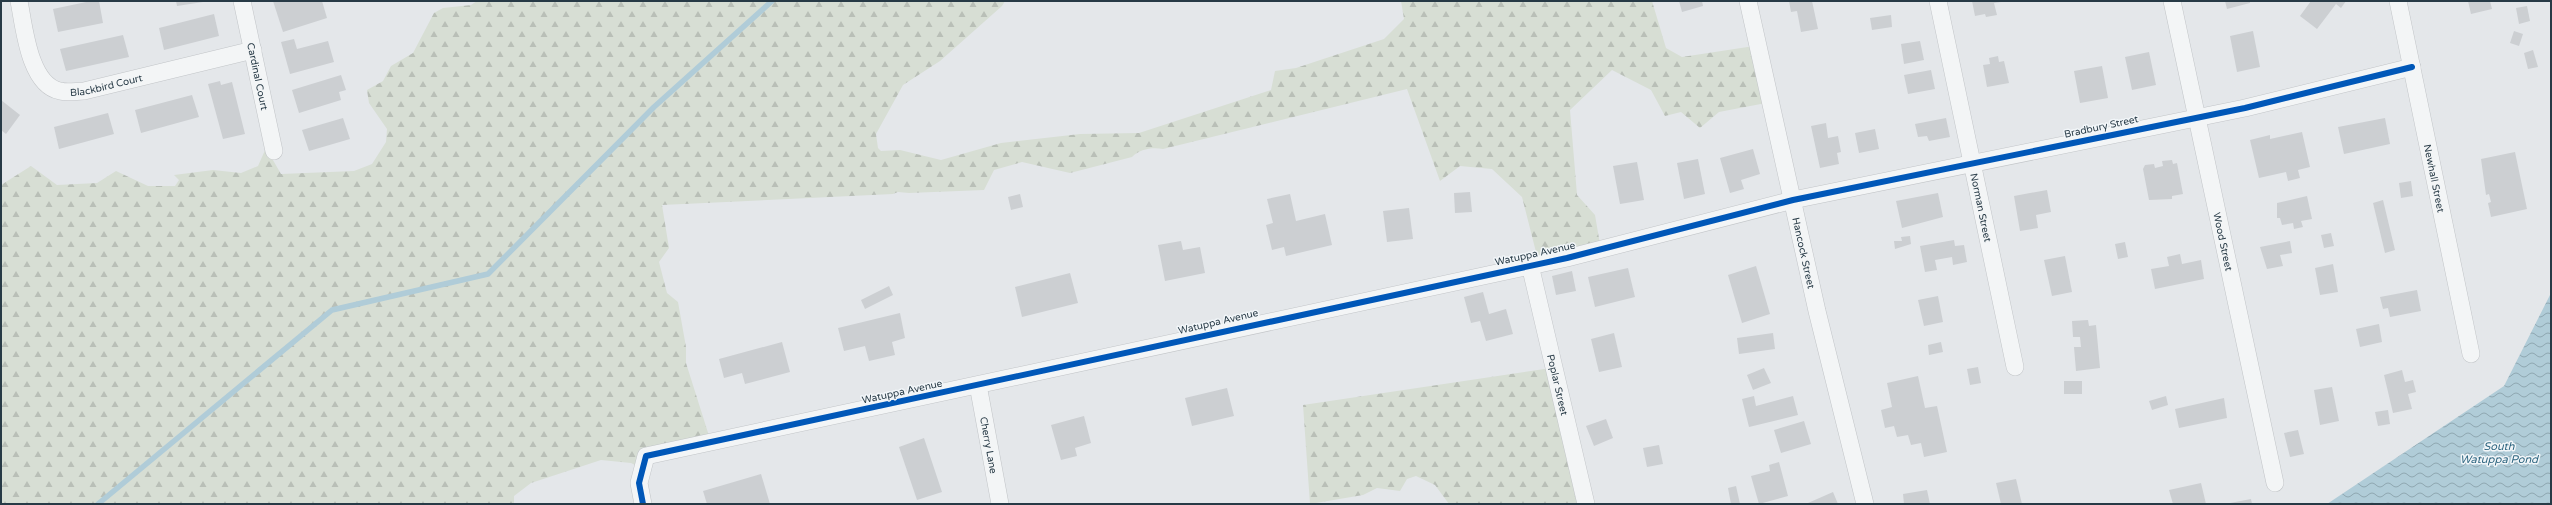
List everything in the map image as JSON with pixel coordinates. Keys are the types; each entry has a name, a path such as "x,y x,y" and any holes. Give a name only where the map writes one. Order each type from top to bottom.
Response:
{"street":[{"name":"Blackbird Court","path":"19,1 35,71 45,83 59,91 84,91 254,50"},
{"name":"Cardinal Court","path":"242,1 254,50 274,151"},
{"name":"Hancock Street","path":"1748,1 1830,366 1865,504"},
{"name":"Norman Street","path":"1938,1 2015,367"},
{"name":"Wood Street","path":"2172,1 2275,483"},
{"name":"Newhall Street","path":"2398,1 2472,354"},
{"name":"Bradbury Street","path":"1793,200 2197,116 2245,108 2412,67"},
{"name":"Watuppa Avenue","path":"643,504 639,483 646,456 1530,265 1793,200"},
{"name":"Poplar Street","path":"1530,265 1586,504"},
{"name":"Cherry Lane","path":"978,385 1000,504"}],"green space":[{"path":"477,1 1005,1 1002,6 940,61 903,85 876,134 878,148 881,151 900,150 941,160 1001,143 1080,134 1139,133 1271,90 1275,71 1296,68 1384,39 1404,19 1401,1 1652,1 1666,48 1682,57 1754,46 1766,103 1719,112 1700,128 1681,112 1665,116 1651,90 1612,70 1570,110 1577,195 1595,215 1601,250 1537,256 1522,197 1492,169 1460,166 1440,181 1407,89 1163,149 1146,149 1132,157 1070,173 1022,162 994,170 984,190 909,193 898,192 893,194 662,205 669,248 659,262 667,293 678,302 686,347 686,363 710,439 649,457 641,468 631,463 601,460 531,483 514,496 514,504 1,504 1,185 31,166 57,185 97,183 116,171 148,186 175,186 179,180 174,175 213,170 241,173 258,166 266,148 281,174 354,171 372,164 386,142 387,129 369,103 367,90 383,81 391,66 413,53 434,13 443,8 471,5"},
{"path":"1551,368 1581,504 1449,504 1435,485 1416,476 1407,479 1400,491 1377,488 1363,495 1310,504 1303,405"}],"water":[{"name":"South Watuppa Pond","path":"2551,293 2551,504 2327,504 2504,386"}],"building":[{"path":"91,1 99,1 103,23 58,32 53,9"},
{"path":"176,1 203,1 203,2 177,6"},
{"path":"273,1 322,1 327,18 283,32"},
{"path":"1679,1 1702,1 1703,6 1682,12"},
{"path":"1789,1 1812,1 1818,29 1801,32 1797,11 1791,12"},
{"path":"1972,1 2001,2 1994,3 1997,15 1986,17 1985,14 1975,16"},
{"path":"2225,1 2250,1 2250,3 2227,9"},
{"path":"2311,1 2346,1 2341,8 2336,4 2317,29 2300,16"},
{"path":"2468,1 2490,1 2492,9 2471,14"},
{"path":"2527,6 2530,21 2519,24 2516,8"},
{"path":"214,14 219,36 164,50 159,28"},
{"path":"1891,15 1892,27 1872,30 1870,18"},
{"path":"2253,31 2260,67 2237,72 2230,36"},
{"path":"2514,31 2523,34 2519,46 2510,43"},
{"path":"123,35 129,57 66,71 60,49"},
{"path":"294,39 297,49 328,41 334,62 290,74 281,42"},
{"path":"1920,41 1924,60 1904,64 1901,44"},
{"path":"2533,50 2538,67 2528,69 2524,53"},
{"path":"2149,52 2156,85 2132,90 2125,57"},
{"path":"1998,56 1999,62 2004,61 2009,83 1987,87 1983,65 1990,64 1989,58"},
{"path":"2102,66 2108,98 2080,103 2074,71"},
{"path":"1931,70 1935,89 1908,94 1904,75"},
{"path":"341,75 346,90 339,92 341,100 299,113 292,90"},
{"path":"220,81 221,85 232,82 245,134 223,139 208,84"},
{"path":"192,95 199,117 141,133 135,110"},
{"path":"1,100 20,115 6,134 1,130"},
{"path":"108,113 114,134 59,149 54,127"},
{"path":"343,118 350,139 309,151 302,130"},
{"path":"1946,118 1950,137 1929,141 1927,136 1918,137 1915,124"},
{"path":"2385,118 2390,144 2344,154 2338,127"},
{"path":"1826,123 1828,138 1838,136 1841,152 1837,153 1839,164 1820,168 1811,126"},
{"path":"1875,129 1879,149 1859,153 1855,133"},
{"path":"2302,132 2310,167 2298,170 2300,178 2288,181 2286,172 2259,178 2250,140 2270,135 2270,139"},
{"path":"1753,149 1760,174 1741,180 1744,189 1730,193 1720,158"},
{"path":"2515,152 2527,209 2491,217 2488,203 2491,202 2489,194 2486,195 2481,159"},
{"path":"1698,159 1705,194 1684,199 1677,163"},
{"path":"2172,160 2173,164 2177,163 2183,194 2172,196 2172,199 2149,200 2143,169 2145,165 2154,164 2155,168 2163,166 2162,161"},
{"path":"1637,162 1644,200 1620,204 1613,166"},
{"path":"2411,181 2413,196 2401,198 2399,183"},
{"path":"2047,190 2051,212 2036,215 2038,228 2020,231 2014,196"},
{"path":"1470,192 1472,212 1455,213 1454,193"},
{"path":"1938,193 1943,217 1902,228 1896,201"},
{"path":"1020,194 1023,207 1011,210 1008,197"},
{"path":"1290,194 1296,221 1325,214 1332,245 1286,256 1284,247 1272,250 1266,225 1273,223 1267,199"},
{"path":"2307,196 2312,219 2301,221 2303,227 2294,229 2293,223 2282,225 2280,218 2277,218 2277,203"},
{"path":"2383,200 2395,250 2385,253 2373,203"},
{"path":"1409,208 1413,239 1387,242 1383,211"},
{"path":"2331,233 2334,246 2324,248 2321,235"},
{"path":"1910,236 1911,244 1895,249 1894,241 1902,241 1901,237"},
{"path":"1954,240 1955,246 1964,245 1967,262 1953,265 1952,257 1935,260 1937,270 1925,272 1920,246"},
{"path":"1181,241 1183,250 1200,247 1205,273 1165,281 1158,245"},
{"path":"2290,241 2292,253 2280,255 2283,266 2267,269 2260,247"},
{"path":"2125,242 2128,257 2118,259 2115,244"},
{"path":"2180,254 2182,264 2201,260 2204,279 2155,289 2151,269 2169,266 2167,257"},
{"path":"2065,256 2072,292 2052,296 2044,260"},
{"path":"2333,264 2338,292 2320,295 2315,268"},
{"path":"1756,266 1770,314 1742,323 1728,275"},
{"path":"1628,268 1635,297 1595,307 1588,277"},
{"path":"1572,271 1576,291 1556,295 1552,276"},
{"path":"1070,273 1078,303 1022,317 1015,287"},
{"path":"889,286 893,295 865,309 861,300"},
{"path":"2417,290 2421,311 2390,317 2388,308 2383,309 2380,297"},
{"path":"1483,292 1489,314 1506,309 1513,334 1486,341 1480,321 1471,323 1464,297"},
{"path":"1938,296 1943,322 1924,326 1918,300"},
{"path":"900,313 905,338 892,342 895,355 869,361 865,346 844,351 838,328"},
{"path":"2088,320 2089,326 2096,325 2100,368 2076,371 2074,347 2081,347 2080,337 2073,337 2072,321"},
{"path":"2379,324 2382,342 2360,347 2356,329"},
{"path":"1614,333 1622,367 1599,372 1591,339"},
{"path":"1773,333 1775,349 1739,354 1737,338"},
{"path":"782,342 790,372 745,384 742,373 724,378 719,359"},
{"path":"1941,342 1943,352 1929,355 1928,345"},
{"path":"1978,367 1981,383 1970,385 1967,369"},
{"path":"1764,368 1771,383 1753,390 1747,375"},
{"path":"2402,370 2405,382 2413,380 2416,392 2408,394 2412,409 2393,413 2384,375"},
{"path":"1918,376 1925,408 1937,406 1947,452 1924,457 1921,443 1911,445 1908,435 1897,437 1894,426 1885,428 1881,410 1892,407 1887,383"},
{"path":"2064,381 2082,381 2082,394 2064,394"},
{"path":"2332,387 2339,421 2320,425 2314,390"},
{"path":"1227,388 1234,416 1192,426 1185,398"},
{"path":"1754,396 1756,406 1793,396 1798,415 1749,427 1742,399"},
{"path":"2166,396 2168,405 2152,410 2149,401"},
{"path":"2224,398 2227,418 2179,428 2175,409"},
{"path":"2388,410 2390,424 2378,426 2375,412"},
{"path":"1084,416 1091,443 1075,448 1077,456 1061,460 1051,425"},
{"path":"1606,419 1613,438 1594,446 1586,426"},
{"path":"1804,421 1811,444 1781,453 1774,430"},
{"path":"2298,430 2304,454 2290,457 2284,433"},
{"path":"924,438 942,492 917,500 899,447"},
{"path":"1659,445 1663,464 1647,467 1643,448"},
{"path":"1779,462 1788,496 1759,504 1751,476 1770,471 1769,465"},
{"path":"761,474 770,504 707,504 703,491"},
{"path":"2016,479 2022,504 2001,504 1996,483"},
{"path":"2201,483 2206,504 2173,504 2169,490"},
{"path":"1736,486 1740,504 1731,504 1728,488"},
{"path":"1927,490 1930,504 1904,504 1903,494"},
{"path":"1833,492 1838,504 1808,503"},
{"path":"2251,499 2252,504 2230,504 2230,503"}],"waterway":[{"path":"98,504 332,310 488,274 654,107 772,1"}],"cycle path":[{"path":"643,504 639,483 646,456 1567,258 1793,200 2245,108 2412,67"}]}
